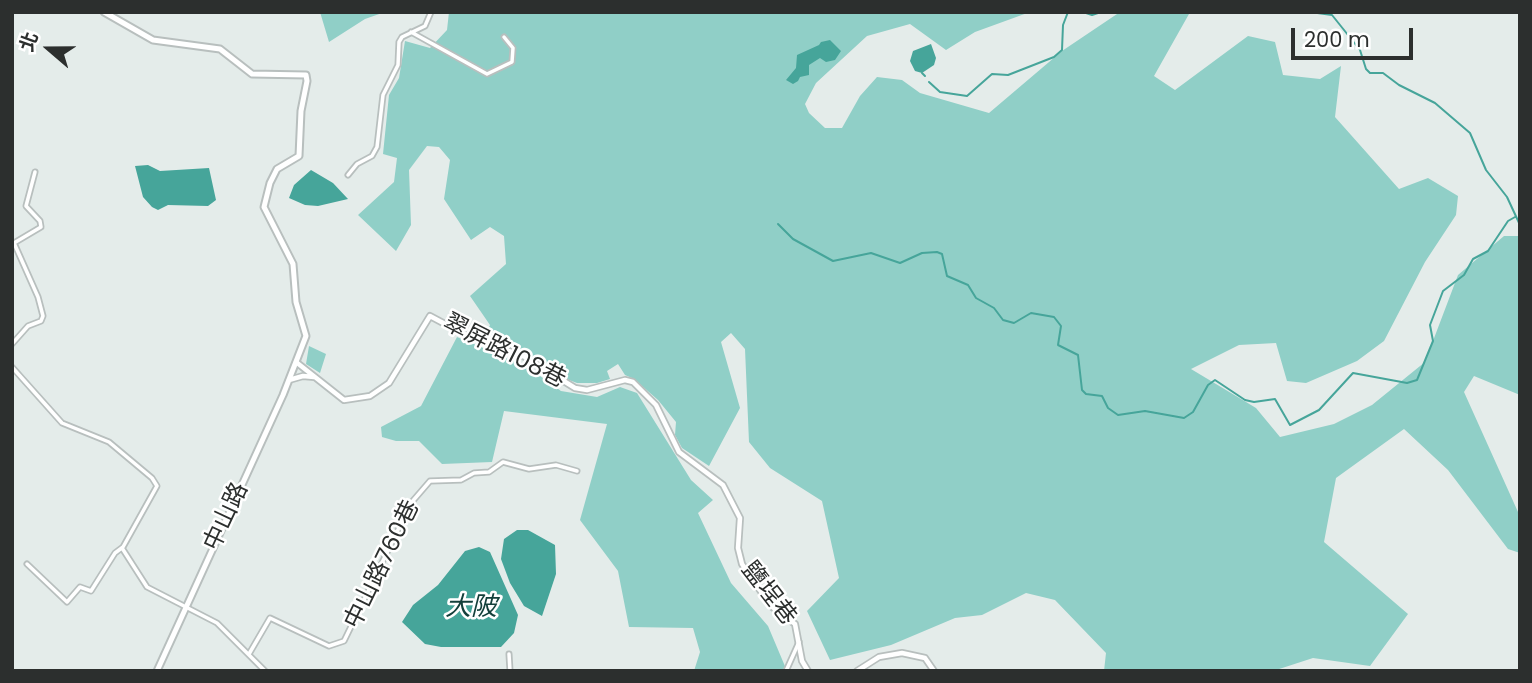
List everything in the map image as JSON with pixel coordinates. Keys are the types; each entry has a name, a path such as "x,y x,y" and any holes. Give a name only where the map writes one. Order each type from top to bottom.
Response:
{"main road":[{"name":"中山路","path":"104,12 153,40 220,49 252,74 306,75 299,156 277,169 264,207 294,269 296,302 306,333 289,381 157,671"}],"street":[{"path":"348,175 357,164 374,153 379,139 383,95 398,65 399,43 411,32 425,26 431,12"},
{"path":"411,32 486,74 512,62 513,48 504,37"},
{"path":"12,344 28,326 42,319 38,296 14,243 41,225 26,206 35,172"},
{"name":"翠屏路108巷","path":"296,362 344,400 370,396 389,383 430,316 486,344 516,353 575,388 587,390 600,387"},
{"path":"12,368 62,424 109,442 156,483 156,489 122,548 108,562 93,589 80,587 69,603 27,564"},
{"path":"289,381 303,376 315,377"},
{"name":"鹽埕巷","path":"600,387 625,380 633,382 656,405 679,452 723,485 740,517 738,548 742,565 771,606 794,622 802,661 808,671"},
{"name":"中山路760巷","path":"249,654 270,618 329,646 336,646 344,641 411,502 430,481 461,480 474,473 489,472 503,462 528,468 553,465 577,471"},
{"path":"122,548 147,587 217,623 265,671"},
{"path":"786,671 797,642 800,643"},
{"path":"857,671 879,657 902,653 925,658 934,671"},
{"path":"509,654 510,671"}],"shaded area":[{"path":"320,12 385,12 365,19 329,42"},
{"path":"449,12 1030,12 975,32 946,50 910,24 867,36 816,83 805,104 809,113 825,128 842,128 860,96 877,77 902,80 920,93 989,113 1062,51 1120,12 1189,14 1154,76 1175,90 1248,36 1275,42 1283,75 1320,79 1341,66 1335,117 1399,189 1428,178 1458,196 1456,215 1425,262 1384,341 1357,361 1306,383 1287,381 1276,343 1239,345 1191,369 1256,408 1280,437 1334,424 1372,405 1425,362 1458,275 1504,236 1520,236 1520,395 1474,376 1464,392 1518,512 1520,553 1508,549 1448,470 1404,429 1336,478 1324,542 1408,614 1370,666 1313,658 1273,671 1104,671 1106,653 1055,600 1026,593 982,615 955,618 891,645 830,660 807,611 839,578 822,501 770,468 749,442 745,349 731,333 721,342 740,408 709,466 682,448 675,435 676,422 658,400 634,379 625,375 618,364 607,371 610,379 597,383 577,383 561,377 507,343 486,335 490,325 470,296 506,264 504,236 490,227 471,240 444,199 450,160 439,147 427,146 409,170 411,225 396,251 358,215 394,182 397,158 383,154 389,95 399,78 405,41 430,48 447,30"},
{"path":"457,337 526,366 561,391 597,397 620,387 637,393 691,480 713,500 698,513 731,583 768,626 787,671 694,671 700,652 693,628 629,627 618,571 580,520 607,424 504,411 492,462 442,464 419,441 396,441 382,437 381,427 421,406"},
{"path":"309,346 326,354 320,373 306,364"}],"water":[{"path":"830,40 841,51 835,60 826,62 820,58 809,65 809,75 800,77 793,84 786,80 796,68 797,55"},
{"path":"931,44 936,58 934,65 922,73 915,71 910,61 913,51"},
{"path":"148,165 160,171 209,168 216,200 208,206 168,205 158,210 152,207 143,197 135,166"},
{"path":"311,170 333,183 348,199 318,206 305,205 289,198 294,185"},
{"name":"大陂","path":"517,530 528,530 555,545 556,574 542,616 524,606 510,583 501,559 504,539"},
{"name":"大陂","path":"479,547 490,552 518,615 514,633 501,647 441,647 425,644 402,622 413,605 438,585 465,551"}],"waterway":[{"path":"929,82 940,92 967,96 992,74 1008,75 1054,57 1062,50 1063,25 1068,12"},
{"path":"1083,12 1092,15 1101,12"},
{"path":"1310,12 1332,15 1360,50 1370,73 1383,73 1399,85 1435,103 1470,133 1486,170 1507,197 1520,225"},
{"path":"922,73 925,76"},
{"path":"778,224 793,239 833,261 871,253 900,263 922,253 942,254 947,276 968,285 976,298 994,308 1003,320 1014,323 1031,313 1054,317 1061,326 1058,345 1078,355 1082,390 1086,394 1102,396 1108,408 1118,415 1145,411 1184,418 1193,412 1208,385 1215,380 1245,400 1254,402 1275,399 1290,425 1319,410 1353,373 1407,383 1417,380 1433,341 1430,325 1443,291 1464,275 1473,259 1488,251 1508,221 1515,217"}]}
